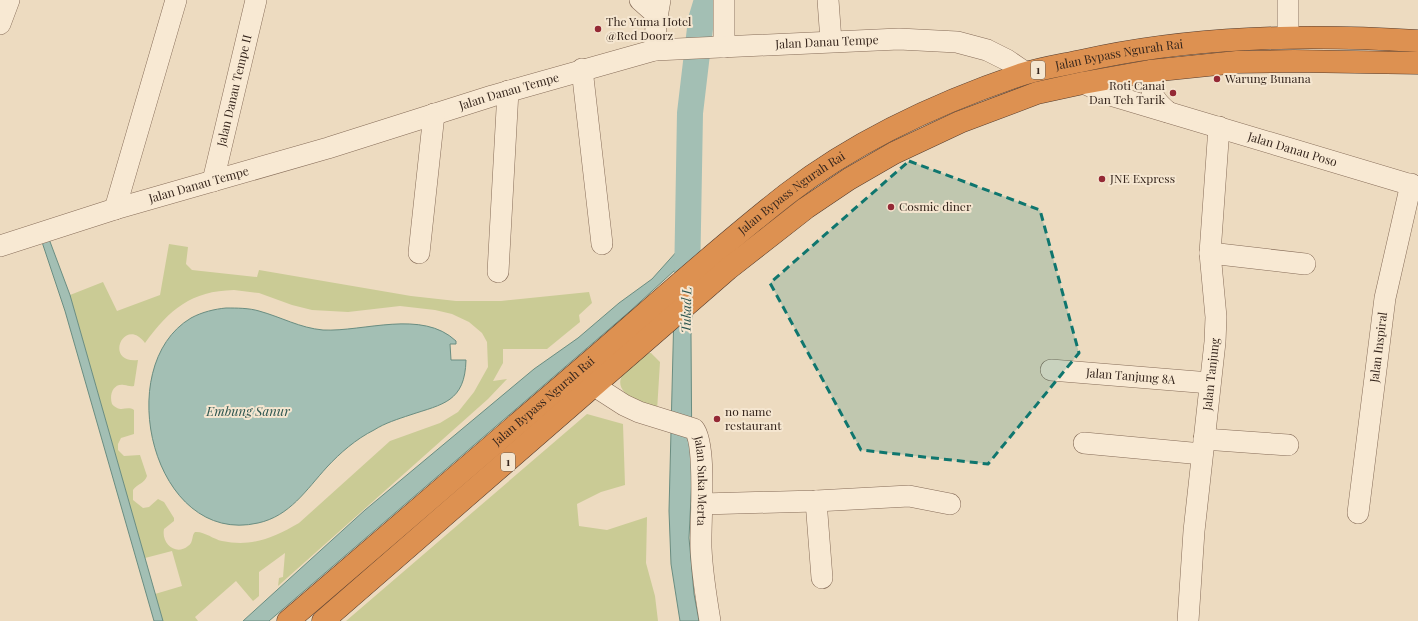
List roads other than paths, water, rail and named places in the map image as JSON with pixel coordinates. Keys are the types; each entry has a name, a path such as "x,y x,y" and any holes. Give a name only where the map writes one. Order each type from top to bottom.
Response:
{"highway":[{"name":"Jalan Bypass Ngurah Rai","path":"288,621 363,557 628,341 713,268 789,192 833,162 884,133 944,103 1026,73 1107,55 1176,44 1288,37 1418,40"},
{"name":"Jalan Bypass Ngurah Rai","path":"713,268 849,179 894,153 960,122 1037,93 1150,71 1238,62 1294,61 1418,64"},
{"name":"Jalan Bypass Ngurah Rai","path":"323,621 593,385 628,341"},
{"path":"363,557 379,573"}],"street":[{"path":"0,24 9,0"},
{"path":"115,209 176,0"},
{"name":"Jalan Danau Tempe II","path":"213,181 256,0"},
{"path":"640,0 659,8 656,24 664,50"},
{"path":"720,47 724,0"},
{"path":"828,0 831,42"},
{"path":"1288,0 1288,37"},
{"name":"Jalan Danau Tempe","path":"0,246 115,209 328,148 582,69 664,50 899,39 957,42 987,50 1007,60 1026,73"},
{"path":"582,69 602,244"},
{"name":"Jalan Danau Poso","path":"1150,71 1150,89 1155,101 1168,112"},
{"name":"Jalan Danau Poso","path":"1083,83 1110,95 1414,185"},
{"path":"498,272 508,92"},
{"path":"419,253 434,114"},
{"name":"Jalan Tanjung","path":"1188,621 1216,317 1210,253 1218,127"},
{"name":"Jalan Inspiral","path":"1358,513 1385,298 1414,185"},
{"path":"1210,253 1305,264"},
{"name":"Jalan Tanjung 8A","path":"1051,370 1210,383"},
{"name":"Jalan Suka Merta","path":"593,385 624,404 658,418 694,429 698,434 701,455 703,568 710,621"},
{"path":"1084,443 1203,447 1288,445"},
{"path":"702,504 816,501 909,496 950,504"},
{"path":"816,501 822,578"}],"water":[{"path":"49,239 70,295 163,621 154,621 65,311 42,242"},
{"path":"685,246 697,250 691,335 692,477 689,538 694,594 699,621 680,621 671,564 669,511 675,270 629,312 269,621 243,621 365,510 534,369 578,338 619,303 652,279 678,250"},
{"name":"Embung Sanur","path":"226,308 255,310 298,325 323,330 339,330 392,324 427,326 442,331 456,341 456,344 450,344 451,360 466,360 465,374 457,393 442,404 387,423 355,442 332,462 297,501 279,515 258,523 222,523 192,508 169,481 155,448 149,410 153,374 166,342 191,318 208,311"}],"waterway":[{"name":"Tukad L","path":"687,283 690,113 701,20 707,0"}],"place":[{"name":"The Yuma Hotel @Red Doorz","path":"598,29"},
{"name":"Warung Bunana","path":"1217,79"},
{"name":"Roti Canai Dan Teh Tarik","path":"1173,93"},
{"name":"JNE Express","path":"1102,179"},
{"name":"Cosmic diner","path":"891,207"},
{"name":"no name restaurant","path":"717,419"}]}
